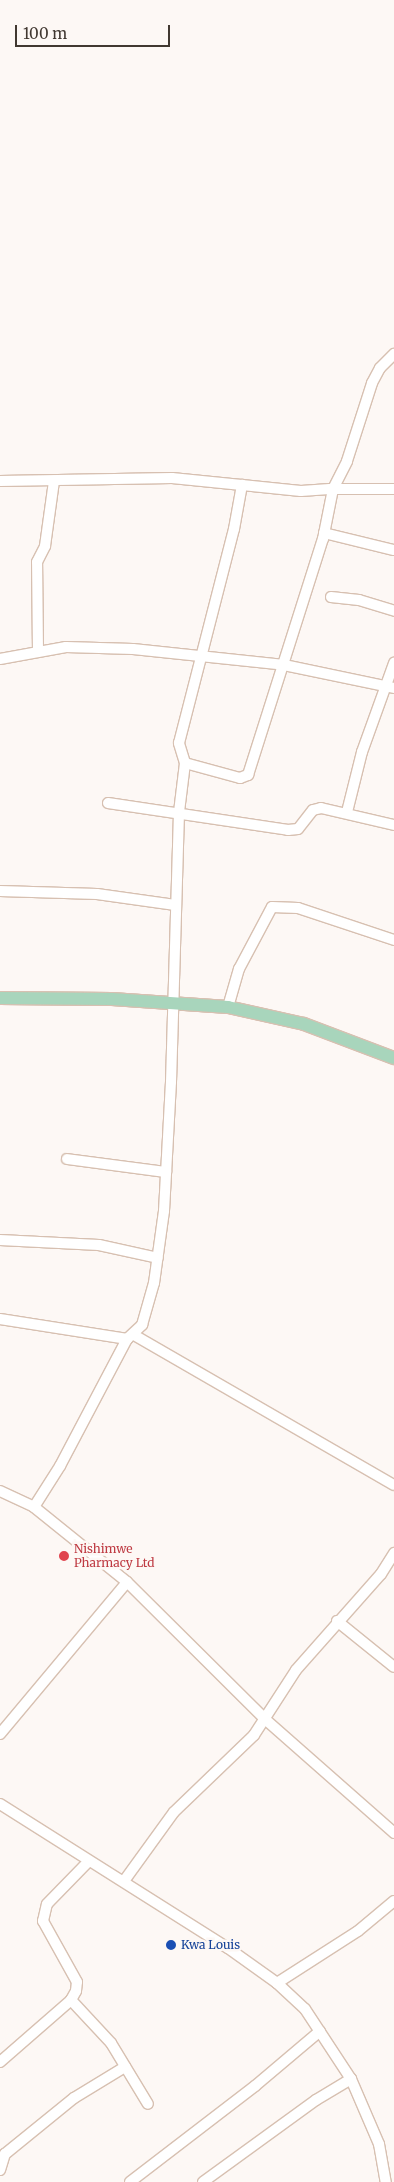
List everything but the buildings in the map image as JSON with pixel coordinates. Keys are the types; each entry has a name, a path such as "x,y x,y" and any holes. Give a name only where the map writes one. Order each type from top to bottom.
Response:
{"main road":[{"path":"0,998 36,996 228,1007 313,1027 394,1058"}],"street":[{"path":"184,763 240,778 248,776 324,533 334,489 347,461 372,383 380,368 394,354"},
{"path":"0,481 172,478 294,491 394,489"},
{"path":"38,652 37,562 45,546 54,481"},
{"path":"34,1507 60,1466 131,1337 142,1325 148,1308 158,1258 166,1172 179,812 184,763 179,743 234,530 242,485"},
{"path":"324,533 394,550"},
{"path":"331,597 359,600 394,612"},
{"path":"0,659 66,647 104,648 284,665 390,688"},
{"path":"347,812 362,752 390,688 394,663"},
{"path":"108,803 293,830 302,825 317,808 347,812 394,825"},
{"path":"0,890 97,894 175,905"},
{"path":"228,1007 238,969 272,907 298,908 394,940"},
{"path":"67,1158 166,1172"},
{"path":"0,1240 99,1245 158,1258"},
{"path":"0,1318 131,1337 394,1485"},
{"path":"0,1491 34,1507 127,1582 266,1720 394,1833"},
{"path":"124,1881 174,1812 238,1752 266,1720 270,1707 296,1670 337,1621 381,1574 394,1553"},
{"path":"0,1734 127,1582"},
{"path":"337,1621 394,1668"},
{"path":"0,1804 124,1881 277,1983 305,2009 350,2079 378,2144 383,2180"},
{"path":"0,2062 71,2000 77,1982 43,1921 47,1904 89,1861"},
{"path":"277,1983 358,1931 394,1901"},
{"path":"71,2000 111,2042 148,2104"},
{"path":"130,2182 256,2086 320,2031"},
{"path":"0,2170 5,2154 74,2098 125,2067"},
{"path":"204,2182 316,2100 350,2079"}],"place":[{"name":"Nishimwe Pharmacy Ltd","path":"64,1556"},
{"name":"Kwa Louis","path":"171,1945"}]}
